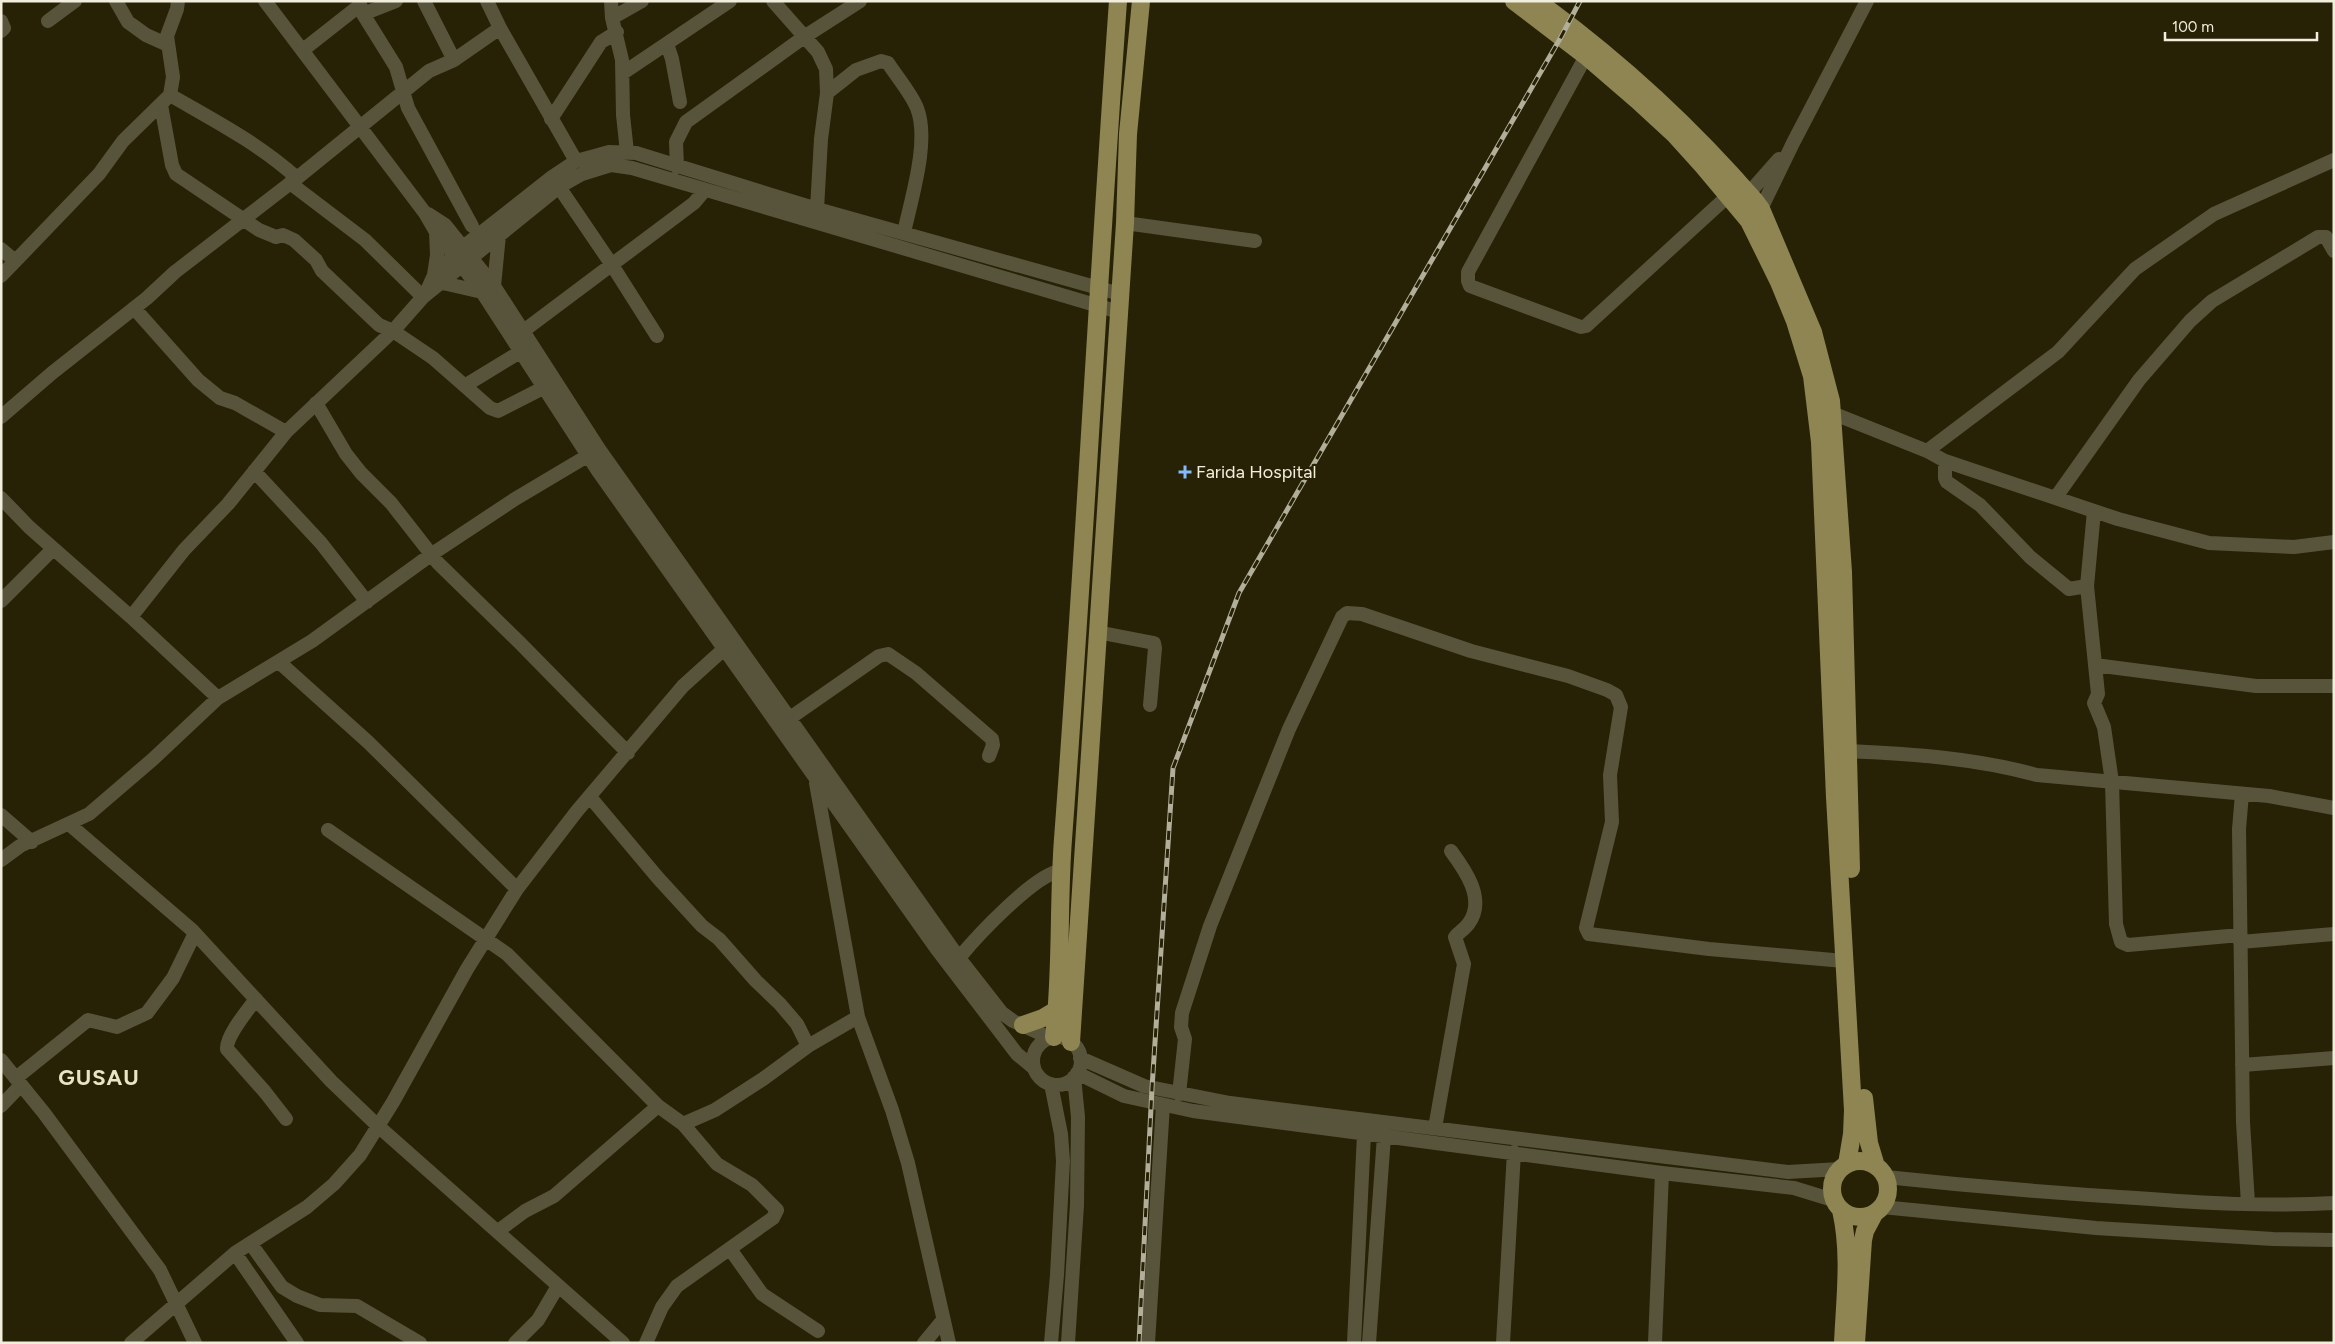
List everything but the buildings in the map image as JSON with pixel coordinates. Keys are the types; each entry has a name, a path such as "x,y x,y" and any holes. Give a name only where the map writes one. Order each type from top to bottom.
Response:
{"main road":[{"path":"1058,1039 1060,871 1075,675 1118,1"},
{"path":"1058,1039 1097,632 1125,223 1129,116 1141,1"},
{"path":"1514,1 1586,56 1675,136 1738,198 1761,209 1813,332 1824,372 1832,413 1841,535 1851,890 1865,1121 1868,1143 1889,1188 1887,1198 1865,1230 1856,1343"},
{"path":"1537,1 1611,58 1672,114 1738,198 1779,282 1795,321 1812,376 1820,442 1823,540 1853,1110 1852,1134 1843,1166 1833,1180 1837,1205 1846,1232 1847,1261 1843,1343"},
{"path":"1023,1024 1043,1018 1058,1009"},
{"path":"1843,1166 1862,1161 1881,1171"},
{"path":"1837,1205 1857,1218 1878,1211"}],"street":[{"path":"48,21 75,1"},
{"path":"116,1 128,22 146,35 166,44"},
{"path":"178,1 167,36 166,44 173,77 165,100 172,165 176,174 244,218 259,230 276,237 284,235 294,240 316,260 322,271 379,325 393,331 433,358 494,411 498,411 542,388"},
{"path":"265,1 359,128 425,213 441,228 522,332 593,452 724,649 815,780 936,948 1017,1054 1034,1068 1044,1081 1059,1085 1076,1075"},
{"path":"303,50 360,7 396,1"},
{"path":"424,1 454,60"},
{"path":"487,1 500,28 576,161"},
{"path":"611,1 612,18 617,32 623,73 623,115 627,152"},
{"path":"612,18 642,1"},
{"path":"623,73 730,1"},
{"path":"773,1 818,52 826,69 827,93 821,139 816,208"},
{"path":"677,166 676,142 686,122 804,36 860,1"},
{"path":"1749,221 1761,209 1867,1"},
{"path":"360,7 396,67 408,108 472,226"},
{"path":"1,21 4,28 1,31"},
{"path":"1,417 175,272 430,71 454,60 500,28"},
{"path":"551,119 601,42 617,32"},
{"path":"667,44 672,59 680,102"},
{"path":"1586,56 1468,272 1470,286 1581,327 1586,326 1738,198 1793,143"},
{"path":"827,93 856,70 880,61 888,63 917,107 921,122 921,148 904,233"},
{"path":"165,100 234,130 272,155 294,180 365,240 423,298"},
{"path":"1,276 14,260 98,174 123,141 165,100"},
{"path":"131,617 184,550 228,504 286,432 393,331 439,279 463,256 552,177 576,161 609,152 627,152 1099,290 1120,294"},
{"path":"1926,451 2058,352 2135,269 2214,214 2334,160"},
{"path":"441,228 472,226 494,230 582,174 611,165 644,171 1097,308 1119,312"},
{"path":"559,187 657,336"},
{"path":"522,332 694,203 705,190"},
{"path":"1125,223 1254,241"},
{"path":"439,279 437,256 441,228"},
{"path":"494,230 488,289 520,352 542,388 593,452 790,718 959,958 1002,1013 1013,1021 1058,1039 1077,1049 1080,1058 1076,1075 1078,1116 1077,1205 1068,1343"},
{"path":"2056,497 2110,425 2140,380 2190,321 2212,301 2318,237 2326,236 2334,251"},
{"path":"1,249 14,260"},
{"path":"439,279 488,289"},
{"path":"134,308 198,380 220,398 235,403 286,432"},
{"path":"466,385 520,352"},
{"path":"316,403 346,454 361,473 391,503 438,563 628,753"},
{"path":"1832,413 1926,451 1945,461 2163,532 2208,543 2294,547 2334,542"},
{"path":"1,860 20,846 89,814 218,698 279,662 367,602 432,554 515,499 593,452"},
{"path":"1945,461 1945,478 1947,482 1980,505 2030,557 2070,589 2087,586"},
{"path":"254,471 321,543 367,602"},
{"path":"1,498 28,527 131,617 218,698"},
{"path":"2094,511 2087,586 2098,694 2094,703 2104,727 2112,782 2116,924 2121,942 2128,945 2334,934"},
{"path":"1,601 53,549"},
{"path":"1179,1094 1185,1039 1181,1027 1182,1013 1210,926 1289,729 1342,617 1347,613 1362,614 1471,651 1568,676 1616,695 1621,707 1610,776 1612,822 1586,928 1589,934 1709,949 1844,961"},
{"path":"1097,632 1154,643 1156,648 1150,705"},
{"path":"131,1343 235,1253 307,1207 334,1184 360,1155 486,938 517,889 590,797 683,686 724,649"},
{"path":"790,718 879,656 888,654 916,673 992,739 994,745 989,756"},
{"path":"279,662 368,742 517,889"},
{"path":"2095,665 2256,686 2334,686"},
{"path":"1848,752 1945,758 2009,767 2037,775 2269,796 2334,808"},
{"path":"815,780 858,1017 892,1110 908,1163 949,1343"},
{"path":"2242,794 2239,823 2240,938 2243,1122 2248,1204"},
{"path":"590,797 658,878 702,926 719,939 756,981 780,1004 797,1024 808,1046"},
{"path":"1,815 32,842"},
{"path":"69,824 195,934 331,1081 378,1126 623,1343"},
{"path":"328,830 507,954 586,1036 634,1080 658,1106 683,1124 717,1164 752,1185 777,1210 773,1218 677,1286 662,1307 646,1343"},
{"path":"1435,1128 1464,964 1455,937 1470,922 1474,910 1474,893 1469,875 1451,851"},
{"path":"959,958 1031,886 1052,872 1060,871"},
{"path":"1,1106 19,1082 88,1020 117,1027 147,1012 172,978 195,934"},
{"path":"256,999 231,1035 226,1044 227,1049 286,1119"},
{"path":"683,1124 715,1110 763,1079 808,1046 858,1017"},
{"path":"1034,1068 1033,1059 1036,1049 1042,1042 1058,1039"},
{"path":"1080,1058 1144,1086 1230,1103 1788,1172 1843,1166"},
{"path":"2242,1066 2334,1058"},
{"path":"1,1060 50,1121 160,1270 195,1343"},
{"path":"1076,1075 1124,1096 1163,1105 1364,1134 1514,1152 1662,1173 1794,1188 1837,1205"},
{"path":"1051,1084 1061,1134 1063,1161 1057,1275 1051,1343"},
{"path":"1148,1343 1163,1105"},
{"path":"498,1231 525,1211 554,1196 658,1106"},
{"path":"1354,1343 1364,1134"},
{"path":"1369,1343 1384,1136"},
{"path":"1503,1343 1514,1152"},
{"path":"1881,1171 2019,1191 2248,1204 2334,1203"},
{"path":"1655,1343 1662,1173"},
{"path":"1878,1211 2096,1228 2334,1240"},
{"path":"251,1244 282,1287 289,1292 320,1305 357,1306 420,1343"},
{"path":"730,1249 762,1294 818,1331"},
{"path":"235,1253 297,1343"},
{"path":"515,1343 538,1320 558,1286"},
{"path":"924,1343 943,1320"}],"railway":[{"path":"1139,1343 1152,1088 1173,768 1239,593 1561,37 1580,1"}],"place":[{"name":"Farida Hospital","path":"1185,472"}],"district":[{"name":"GUSAU","path":"99,1077"}]}
